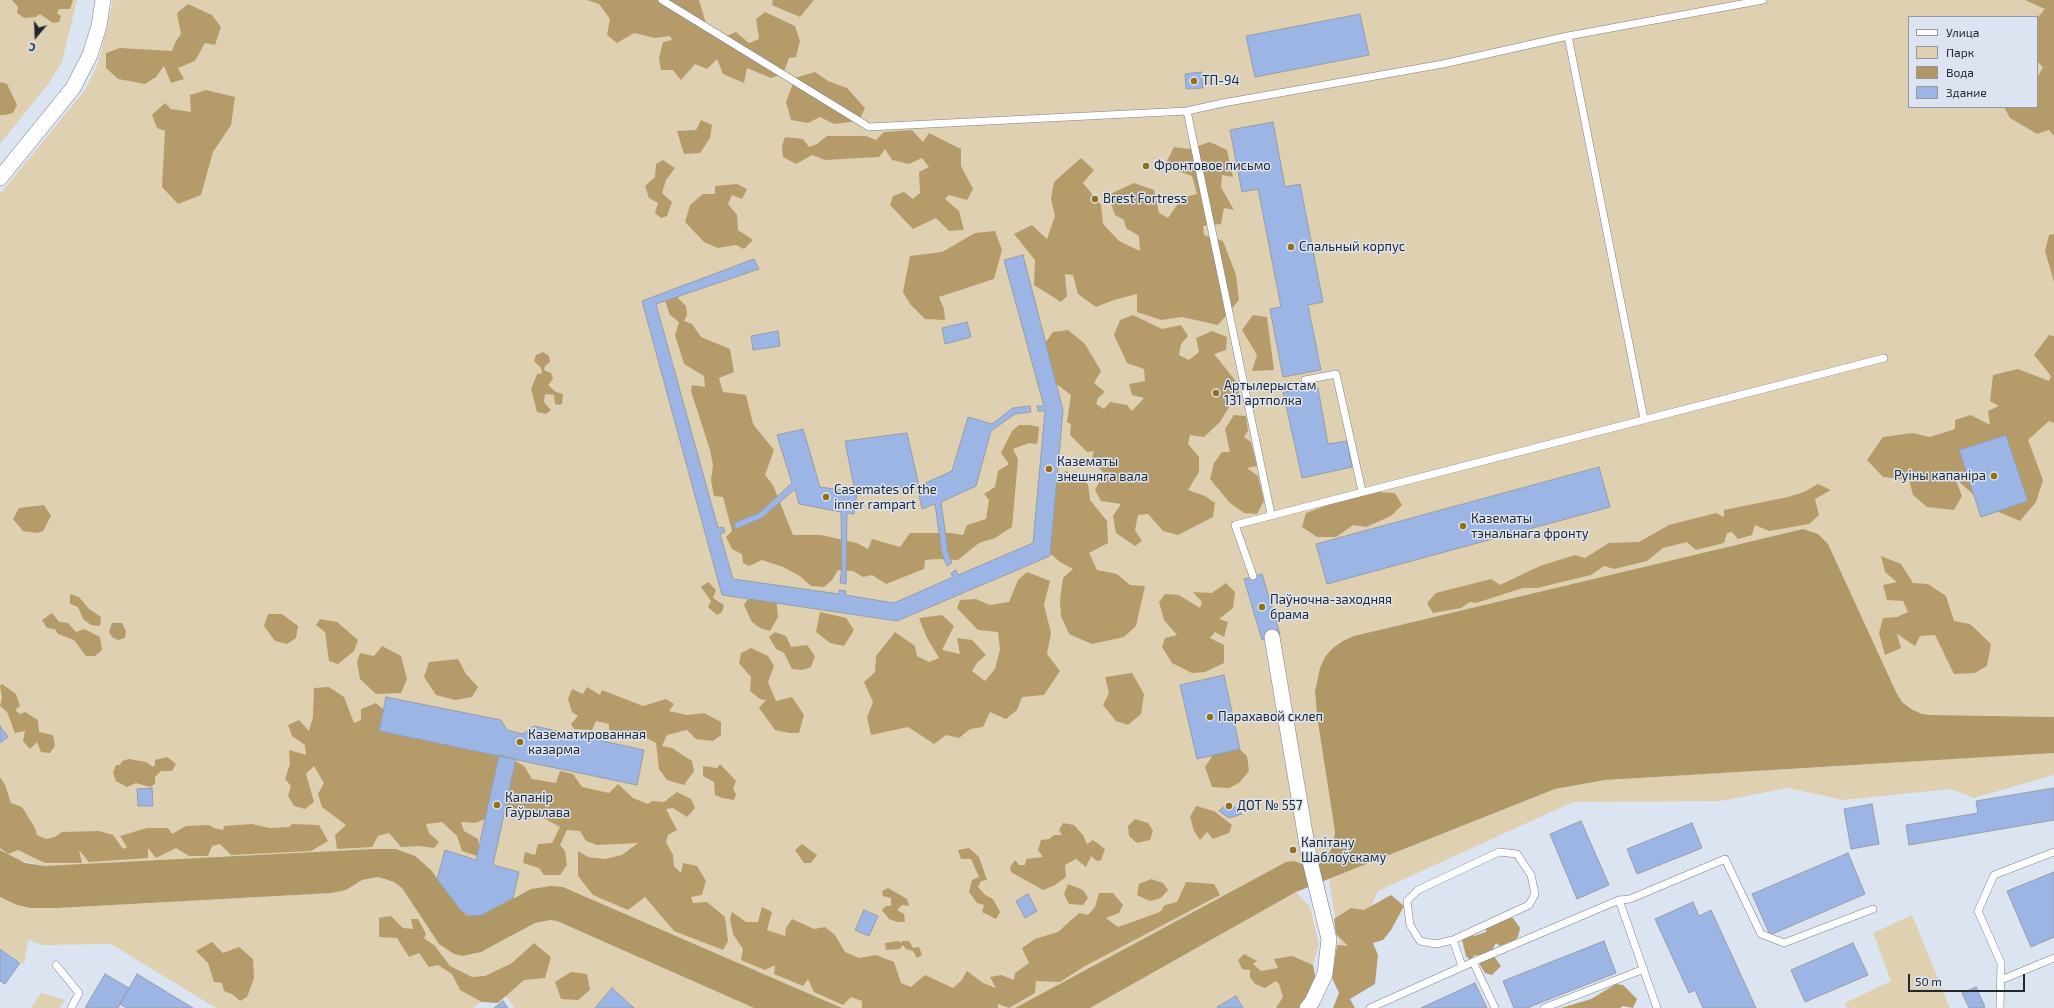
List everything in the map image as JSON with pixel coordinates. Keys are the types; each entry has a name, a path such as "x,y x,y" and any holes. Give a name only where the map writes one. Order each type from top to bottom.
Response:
{"street":[{"path":"0,178 73,88 90,55 99,26 104,0"},
{"path":"1272,636 1310,857 1329,939 1325,974 1312,1002 1307,1008"}],"lane":[{"path":"662,0 869,127 1187,111 1443,64 1568,36 1763,0"},
{"path":"1568,36 1644,419"},
{"path":"1187,111 1272,514"},
{"path":"1253,576 1235,525 1272,514 1884,358"},
{"path":"1305,380 1336,374 1362,491"},
{"path":"1499,852 1517,854 1532,875 1535,894 1529,905 1453,940 1436,944 1420,941 1410,925 1408,901 1418,890 1499,852"},
{"path":"2000,1008 2001,963 1978,911 1994,875 2054,852"},
{"path":"1370,1008 1462,966 1619,900 1630,899 1724,859 1761,934 1784,943 1873,908"},
{"path":"1619,900 1657,1008"},
{"path":"1453,940 1462,966"},
{"path":"2001,980 2054,958"},
{"path":"1473,962 1495,1008"},
{"path":"56,964 80,994 71,1008"},
{"path":"1544,1008 1644,969"}],"green space":[{"path":"0,0 77,0 62,62 49,83 0,144"},
{"path":"113,0 2054,0 2054,717 1932,715 1922,714 1911,709 1902,702 1896,692 1803,529 1354,636 1317,679 1315,691 1317,716 1335,832 1332,848 1328,855 1318,862 1305,865 1294,861 1286,862 1015,1008 842,1008 563,887 540,887 522,893 482,915 472,916 462,912 431,871 45,866 17,860 0,850 0,194 85,90 98,63"},
{"path":"2054,753 2054,775 1974,798 1951,789 1843,800 1788,788 1720,801 1573,802 1378,891 1343,970 1329,879 1555,789 1605,780"},
{"path":"378,877 394,882 402,888 439,944 472,955 489,948 535,923 550,920 557,921 754,1008 515,1008 501,990 472,1008 216,1008 111,944 43,945 28,940 24,964 0,948 0,897 17,905 30,908 58,908 332,893 346,890 361,880"},
{"path":"1296,892 1310,907 1319,944 1307,985 1282,1008 1090,1008"},
{"path":"1912,915 1950,1008 1847,1008 1845,1003 1891,981 1873,933"},
{"path":"41,993 65,1000 60,1008 31,1008"}],"shaded area":[{"path":"12,0 73,0 70,9 59,9 57,13 61,16 59,22 53,23 40,14 36,17 24,18 17,13 18,7"},
{"path":"587,0 699,0 708,30 720,39 736,32 749,43 759,39 756,19 765,12 795,26 800,41 796,57 789,58 783,74 771,78 747,68 744,83 723,74 717,59 707,69 695,64 681,80 673,70 661,70 659,58 663,42 672,40 670,36 655,38 634,33 617,43 607,35 610,19 599,4"},
{"path":"773,0 814,0 800,17 772,5"},
{"path":"2025,0 2054,0 2054,136 2049,130 2037,134 2010,118 2005,108 2038,108 2038,76 2043,67 2038,62 2038,17 2045,9"},
{"path":"188,4 212,15 221,27 215,45 205,43 195,61 178,68 184,79 171,83 164,66 156,77 145,84 118,79 106,68 106,53 120,48 172,51 181,34 177,13"},
{"path":"815,72 828,81 847,88 865,108 859,121 834,124 820,117 808,123 791,120 786,102 795,78"},
{"path":"0,82 7,84 17,105 13,113 0,115"},
{"path":"206,90 235,97 231,125 213,152 201,195 178,204 162,187 165,131 157,128 152,115 165,103 171,109 191,112 190,95"},
{"path":"701,120 712,125 710,138 700,153 684,154 677,131 696,130"},
{"path":"912,130 923,142 929,133 961,149 961,166 973,189 967,200 949,195 945,199 959,211 964,230 949,231 936,218 913,229 890,205 893,196 904,192 913,199 920,193 919,172 929,167 922,158 909,164 892,160 885,149 879,157 825,160 812,155 796,164 783,157 782,146 785,137 803,139 809,147 817,144 827,136 866,136 876,140 884,132"},
{"path":"1210,142 1227,150 1233,177 1222,175 1221,187 1234,210 1224,208 1221,224 1203,226 1204,235 1223,241 1236,275 1239,300 1218,325 1182,317 1161,320 1137,312 1137,294 1114,300 1096,307 1078,294 1073,275 1065,274 1067,296 1061,302 1034,285 1035,260 1014,234 1032,225 1047,239 1055,216 1051,199 1054,182 1081,158 1094,170 1083,183 1101,205 1103,224 1119,241 1140,251 1139,236 1126,228 1124,220 1115,215 1108,195 1134,183 1154,190 1159,213 1168,218 1183,197 1197,194 1192,176 1170,168 1167,161 1174,147 1189,149"},
{"path":"663,160 675,168 666,180 662,193 672,202 667,216 661,218 655,213 658,203 649,198 645,186 655,177 656,164"},
{"path":"737,184 747,189 742,199 732,195 728,204 737,215 738,230 753,240 744,249 736,245 718,248 704,242 685,222 690,205 703,194 715,194 715,186"},
{"path":"995,231 1002,250 994,279 939,297 944,309 945,320 925,319 910,304 903,292 910,256 942,252 975,233"},
{"path":"2054,234 2054,282 2045,251 2049,235"},
{"path":"677,297 686,306 687,315 684,321 692,324 701,337 730,349 734,372 719,378 723,392 746,395 753,424 774,450 765,475 773,485 793,535 821,535 857,543 868,549 872,539 900,547 910,533 951,533 963,535 967,525 986,519 989,500 984,494 995,487 998,471 1009,464 1001,453 1012,431 1019,425 1039,427 1037,444 1029,443 1013,449 1018,459 1012,527 995,538 979,543 958,560 925,560 924,569 886,584 872,575 863,577 853,571 838,570 832,580 824,587 811,586 800,576 783,567 762,560 749,566 743,563 742,554 732,549 726,537 732,531 723,497 714,496 711,480 713,465 710,450 691,391 692,385 705,387 704,376 684,364 675,335 679,322 670,315 665,301"},
{"path":"1133,315 1162,329 1181,325 1188,336 1181,344 1179,355 1189,360 1199,352 1196,338 1212,331 1227,337 1226,350 1214,354 1239,385 1239,400 1231,396 1227,399 1229,407 1220,422 1204,437 1190,435 1188,444 1199,457 1199,472 1188,490 1205,496 1215,503 1213,517 1178,535 1163,531 1148,514 1138,515 1135,530 1142,541 1135,546 1116,533 1113,516 1121,504 1101,501 1095,490 1104,473 1091,460 1094,451 1087,452 1070,435 1071,424 1067,422 1071,395 1043,374 1043,346 1053,332 1068,330 1085,344 1101,371 1094,383 1105,392 1098,398 1096,404 1104,409 1110,402 1127,405 1132,411 1144,398 1132,395 1129,384 1145,381 1144,369 1127,363 1114,335 1120,320"},
{"path":"1253,315 1267,317 1274,370 1252,371 1257,355 1242,330"},
{"path":"2049,335 2054,336 2054,423 2049,421 2028,440 2043,480 2036,502 2020,521 1987,507 1955,478 1962,496 1954,510 1927,507 1913,495 1909,480 1883,477 1867,460 1883,437 1912,433 1930,437 1955,429 1955,420 1971,415 1990,425 1988,411 1999,406 1990,401 1993,375 2018,369 2049,381 2051,376 2034,355"},
{"path":"543,352 549,356 550,362 545,366 544,370 551,373 553,379 548,385 556,392 563,394 562,404 559,405 555,404 554,395 545,394 544,402 551,410 546,414 537,412 531,389 537,374 542,373 541,368 534,361 536,355"},
{"path":"1234,415 1246,416 1248,431 1244,437 1251,442 1257,466 1247,468 1258,476 1264,501 1257,514 1244,513 1230,503 1210,479 1214,463 1222,452 1230,452 1225,429"},
{"path":"1066,471 1088,484 1090,500 1107,521 1108,543 1089,553 1097,570 1117,574 1130,585 1145,586 1136,626 1124,637 1092,644 1069,634 1061,616 1060,600 1063,578 1073,569 1060,562 1039,544 1047,482"},
{"path":"1818,484 1831,490 1815,499 1819,515 1809,524 1769,531 1755,525 1752,535 1738,539 1732,532 1727,533 1724,543 1696,550 1687,542 1663,548 1647,561 1614,569 1604,566 1591,575 1537,588 1523,588 1476,603 1470,602 1461,608 1433,613 1427,603 1436,593 1491,579 1500,585 1540,566 1575,555 1585,558 1609,543 1639,542 1669,525 1716,513 1724,517 1724,510 1788,497 1804,492"},
{"path":"1378,492 1395,493 1402,505 1391,516 1366,527 1353,525 1336,537 1317,537 1302,527 1306,513 1333,503"},
{"path":"44,505 51,516 43,531 38,533 23,531 13,519 19,508"},
{"path":"1881,556 1901,564 1913,583 1928,584 1946,596 1954,621 1970,624 1991,644 1987,666 1975,673 1954,674 1935,635 1920,636 1915,646 1897,634 1901,648 1885,655 1879,633 1883,618 1897,617 1908,612 1903,601 1887,600 1883,585 1897,582 1885,572"},
{"path":"1027,572 1050,581 1044,605 1051,633 1047,654 1060,671 1044,695 1022,697 1017,710 1006,719 990,712 983,727 970,729 959,738 946,735 934,744 908,727 871,735 867,717 873,702 864,682 875,672 876,656 895,632 915,646 917,656 929,662 939,658 927,638 919,618 942,615 954,626 942,650 960,654 957,638 972,640 986,655 977,663 972,671 985,681 995,669 1000,650 998,632 978,630 957,608 960,600 976,599 990,605 1009,602 1018,580"},
{"path":"708,582 716,590 713,598 724,605 722,612 717,615 708,607 711,601 701,587"},
{"path":"1226,583 1235,592 1233,608 1219,619 1228,622 1224,637 1215,632 1210,638 1224,645 1224,663 1205,672 1192,673 1172,663 1162,647 1165,638 1177,635 1164,620 1159,602 1165,594 1179,595 1200,608 1202,602 1193,592 1212,593"},
{"path":"753,591 776,597 778,617 770,631 760,628 752,622 744,605"},
{"path":"70,594 79,597 89,609 101,617 100,626 91,625 83,619 78,607 70,604"},
{"path":"820,612 846,618 854,630 844,646 830,643 816,632"},
{"path":"52,613 59,622 68,623 76,632 84,629 100,637 102,650 95,656 86,656 74,640 58,634 55,629 47,628 42,620"},
{"path":"268,614 282,614 298,626 296,638 287,644 275,641 264,626"},
{"path":"320,619 337,622 358,640 354,651 338,664 329,661 325,632 316,625"},
{"path":"112,623 122,623 126,631 125,638 118,640 112,637 109,632"},
{"path":"775,632 786,636 791,647 807,645 815,656 811,667 802,670 792,669 784,653 776,649 769,637"},
{"path":"382,646 401,656 407,679 401,693 376,694 360,679 357,662 360,653 374,656"},
{"path":"751,648 768,656 774,666 768,682 776,701 792,697 804,715 799,733 789,733 775,730 759,708 766,700 760,699 750,691 751,677 739,663 741,653"},
{"path":"458,659 466,674 478,687 472,697 455,700 436,695 424,677 429,662"},
{"path":"1132,673 1144,694 1141,714 1128,725 1116,721 1103,705 1109,693 1105,677"},
{"path":"2,684 16,694 20,706 15,710 20,714 25,712 38,720 39,732 53,735 55,746 50,753 41,752 37,742 30,749 23,741 25,731 15,733 7,712 0,706 2,698 0,686"},
{"path":"329,687 344,697 354,723 361,720 361,709 376,703 387,713 484,743 524,766 532,779 556,783 560,771 573,774 582,787 609,793 618,784 633,798 648,804 652,801 664,802 677,792 691,799 695,808 687,817 673,808 666,809 677,830 668,835 666,842 673,855 674,866 681,873 683,863 697,866 706,881 702,895 691,897 693,903 707,902 725,917 728,941 723,950 674,931 645,897 628,910 593,895 578,876 578,851 588,857 605,859 622,855 638,843 597,845 586,841 580,831 567,830 560,845 565,851 567,865 560,875 544,875 539,868 523,863 525,852 535,855 538,844 552,843 560,827 540,816 530,819 515,818 503,803 498,814 475,823 461,822 464,831 478,839 480,857 462,851 457,836 442,822 426,824 429,833 439,842 434,848 419,846 401,847 389,833 378,836 372,847 337,849 335,835 346,825 322,807 318,794 324,783 314,766 306,774 314,802 305,809 294,806 288,796 291,786 285,779 290,764 289,750 306,755 305,745 292,736 288,725 299,720 309,731 313,717 314,688"},
{"path":"587,687 600,695 602,690 643,706 666,699 674,704 669,711 687,715 704,713 721,722 721,735 713,741 696,739 687,730 667,735 662,746 672,748 692,761 694,771 684,785 667,780 659,769 656,743 639,734 632,738 621,739 609,729 609,724 596,721 592,730 574,729 571,724 578,716 572,712 568,699 572,689 583,694"},
{"path":"1235,745 1247,756 1249,771 1239,783 1229,788 1212,787 1205,767 1217,749"},
{"path":"167,757 176,764 172,771 161,771 155,777 155,784 150,787 136,783 127,787 116,781 113,773 116,765 120,765 122,761 129,759 146,762 153,767 155,765 155,760"},
{"path":"720,764 736,781 733,789 736,794 734,800 715,795 714,782 703,776 703,766 717,768"},
{"path":"0,777 5,785 11,803 22,807 35,828 37,835 46,839 55,837 62,832 99,831 113,835 123,849 127,847 120,836 147,828 168,828 172,834 186,826 209,825 223,830 224,826 252,824 269,828 289,827 292,824 319,825 328,841 311,851 231,855 220,844 212,846 208,856 189,856 176,848 156,858 148,848 148,858 89,862 79,850 82,863 45,863 18,850 8,854 0,848"},
{"path":"1196,806 1214,811 1232,825 1229,833 1213,839 1207,832 1200,840 1194,831 1190,817"},
{"path":"1135,819 1148,823 1153,831 1150,840 1137,843 1129,836 1128,826"},
{"path":"1063,823 1074,825 1083,835 1087,844 1093,840 1105,849 1101,860 1097,861 1091,856 1086,867 1076,859 1065,865 1066,877 1055,885 1043,890 1011,872 1010,867 1015,860 1019,865 1025,865 1026,859 1043,857 1038,850 1041,840 1049,839 1054,835 1062,835 1059,830"},
{"path":"802,844 817,855 811,863 804,863 795,850"},
{"path":"969,848 979,857 987,880 981,881 978,887 985,895 993,899 1000,912 996,919 982,912 984,905 977,903 969,892 972,880 979,877 971,859 961,859 958,850"},
{"path":"1151,879 1163,883 1168,890 1161,898 1150,901 1137,895 1139,884"},
{"path":"1186,882 1214,884 1220,895 1085,966 1060,982 1036,981 1035,993 1009,1008 998,1004 998,1008 862,1008 862,1001 851,997 843,1005 814,992 808,979 803,986 774,974 775,965 765,970 741,960 743,949 733,934 730,919 732,912 746,922 758,922 762,907 772,912 767,930 785,936 786,928 792,919 814,929 825,927 835,935 845,952 859,958 876,955 894,962 901,983 911,987 925,975 953,988 961,981 967,971 983,983 996,988 990,977 1001,975 1014,980 1015,973 1029,963 1022,948 1035,939 1058,932 1079,913 1088,915 1095,907 1099,893 1113,893 1123,905 1119,913 1106,918 1118,927 1160,912 1165,905 1177,902"},
{"path":"1068,884 1083,890 1088,898 1083,905 1069,904 1064,894"},
{"path":"888,888 907,899 909,906 902,905 897,910 904,914 905,922 898,922 889,919 882,910 886,906 891,906 891,898 883,896 882,891"},
{"path":"1391,895 1404,906 1391,930 1383,940 1373,943 1378,955 1375,984 1350,999 1355,1008 1333,1008 1339,993 1332,978 1337,945 1348,946 1336,934 1334,919 1351,908 1364,910"},
{"path":"391,916 403,928 413,929 411,919 418,919 426,934 424,938 435,946 450,966 472,977 485,976 512,963 534,943 551,957 545,978 524,980 498,1003 482,1002 460,990 452,974 438,965 429,967 419,953 409,957 397,938 379,937 379,918"},
{"path":"1513,918 1520,928 1518,937 1515,940 1500,946 1496,943 1491,952 1501,966 1492,975 1485,973 1480,965 1480,956 1475,955 1470,960 1466,956 1462,940 1467,932 1474,936 1486,932 1486,925 1497,919"},
{"path":"898,941 902,943 902,941 909,941 913,948 919,947 922,955 917,958 913,951 906,949 903,945 900,949 886,950 885,943"},
{"path":"212,942 223,953 239,947 253,959 254,978 247,997 240,1001 232,994 224,991 222,983 214,982 208,963 196,951"},
{"path":"1244,954 1257,961 1253,964 1261,971 1278,968 1274,959 1292,956 1313,965 1316,980 1306,1001 1300,1008 1276,1008 1283,997 1279,984 1276,981 1265,988 1255,984 1250,977 1250,970 1242,969 1238,960"},
{"path":"571,972 587,974 590,990 578,1000 561,999 555,982"},
{"path":"1616,984 1623,985 1637,999 1633,1008 1623,1006 1620,1008 1561,1008 1591,999"}],"water":[{"path":"1803,529 1818,534 1828,544 1902,702 1911,709 1922,714 1932,715 2054,717 2054,753 1605,780 1555,789 1296,892 1090,1008 1015,1008 1286,862 1294,861 1305,865 1318,862 1328,855 1332,848 1335,832 1317,716 1315,691 1320,668 1325,657 1333,648 1343,641 1354,636"},
{"path":"396,849 415,856 431,870 458,907 466,915 482,915 531,889 551,886 563,887 842,1008 754,1008 557,921 550,920 535,923 481,952 463,956 454,954 439,944 402,888 394,882 378,877 362,880 346,890 332,893 58,908 30,908 17,905 0,897 0,850 25,863 45,866"}],"building":[{"path":"1360,14 1369,55 1255,77 1246,36"},
{"name":"ТП-94","path":"1201,72 1203,88 1186,89 1185,74"},
{"name":"Спальный корпус","path":"1273,122 1285,187 1300,184 1323,302 1308,305 1321,370 1283,377 1270,309 1281,307 1258,189 1242,192 1230,130"},
{"name":"Казематы знешняга вала","path":"1023,255 1063,410 1050,556 897,621 722,595 642,301 754,259 759,269 656,304 718,528 723,527 725,532 720,534 733,579 839,594 839,590 846,591 845,595 894,603 953,577 951,573 956,570 958,575 1033,543 1045,411 1038,411 1037,406 1044,406 1004,260"},
{"path":"967,322 971,337 945,344 942,328"},
{"path":"778,331 780,346 753,350 751,336"},
{"path":"1318,388 1328,444 1347,441 1352,467 1302,478 1283,392"},
{"name":"Casemates of the inner rampart","path":"1030,406 1031,412 1015,414 991,431 976,486 941,502 948,552 952,563 947,566 942,554 935,504 922,509 917,486 857,492 854,514 847,513 846,584 840,583 842,566 841,512 799,504 795,489 762,518 736,529 734,523 759,513 792,483 777,435 803,429 820,487 855,492 845,441 907,433 919,486 952,471 968,417 992,424 1013,408"},
{"name":"Руіны капаніра","path":"2006,435 2028,501 1981,517 1959,450"},
{"name":"Казематы тэнальнага фронту","path":"1599,467 1610,507 1327,584 1316,544"},
{"name":"Паўночна-заходняя брама","path":"1262,574 1280,634 1262,640 1244,579"},
{"name":"Парахавой склеп","path":"1224,675 1240,749 1197,759 1180,685"},
{"name":"Казематированная казарма","path":"386,697 501,720 507,730 523,734 534,726 644,750 637,785 379,731"},
{"path":"0,726 8,737 0,743"},
{"name":"Капанір Гаўрылава","path":"499,755 516,759 493,865 519,872 513,898 482,915 472,916 462,912 437,879 445,850 476,860"},
{"path":"152,788 153,806 138,806 137,789"},
{"path":"2054,788 2054,820 1909,845 1906,825 1978,813 1976,801"},
{"name":"ДОТ № 557","path":"1229,802 1242,814 1229,818 1219,811"},
{"path":"1872,804 1879,844 1851,849 1844,809"},
{"path":"1581,821 1609,885 1577,899 1550,834"},
{"path":"1692,823 1702,848 1637,874 1627,849"},
{"path":"1848,853 1865,894 1770,935 1752,894"},
{"path":"2054,872 2054,937 2031,947 2007,891"},
{"path":"1028,894 1037,911 1025,918 1016,901"},
{"path":"1693,902 1699,916 1711,910 1756,1008 1703,1008 1695,990 1689,993 1655,919"},
{"path":"864,910 878,916 869,936 855,930"},
{"path":"1604,941 1616,973 1527,1008 1514,1008 1503,981"},
{"path":"1853,943 1868,975 1805,1002 1791,970"},
{"path":"0,949 20,963 5,984 0,981"},
{"path":"105,974 129,988 118,1008 85,1008"},
{"path":"137,974 193,1008 126,1008 120,1004"},
{"path":"1475,983 1487,1008 1421,1008"},
{"path":"1976,987 1985,1007 1969,1008 1962,993"},
{"path":"612,988 634,1008 595,1008"},
{"path":"1236,996 1243,1008 1217,1007"},
{"path":"503,1001 508,1008 494,1008"}],"place":[{"name":"ТП-94","path":"1194,81"},
{"name":"Фронтовое письмо","path":"1146,166"},
{"name":"Brest Fortress","path":"1095,199"},
{"name":"Спальный корпус","path":"1291,247"},
{"name":"Артылерыстам 131 артполка","path":"1216,393"},
{"name":"Казематы знешняга вала","path":"1049,469"},
{"name":"Руіны капаніра","path":"1994,476"},
{"name":"Casemates of the inner rampart","path":"826,497"},
{"name":"Казематы тэнальнага фронту","path":"1463,526"},
{"name":"Паўночна-заходняя брама","path":"1262,607"},
{"name":"Парахавой склеп","path":"1210,717"},
{"name":"Казематированная казарма","path":"520,742"},
{"name":"Капанір Гаўрылава","path":"497,805"},
{"name":"ДОТ № 557","path":"1229,806"},
{"name":"Капітану Шаблоўскаму","path":"1293,850"}]}
